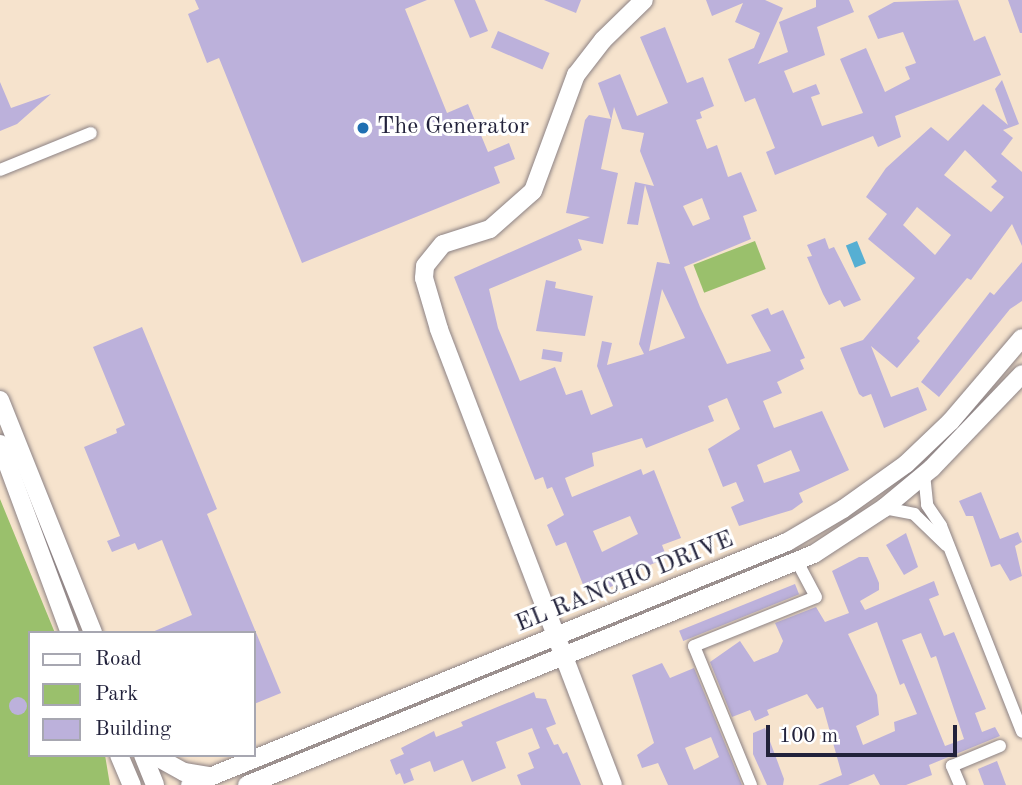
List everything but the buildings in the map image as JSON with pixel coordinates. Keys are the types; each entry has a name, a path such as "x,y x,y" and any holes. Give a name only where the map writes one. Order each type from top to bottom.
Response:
{"main road":[{"path":"613,785 426,293 425,266 443,244 490,229 533,191 576,75 603,40 645,0"},
{"name":"EL RANCHO DRIVE","path":"190,785 557,638 787,542 889,479 951,421 1022,338"},
{"name":"EL RANCHO DRIVE","path":"247,785 798,563 884,508 924,474 1022,374"},
{"path":"0,400 92,631"},
{"path":"0,444 69,631"},
{"path":"855,528 860,516 886,492 889,479"},
{"path":"117,757 118,785"},
{"path":"118,757 132,785"},
{"path":"144,757 155,785"},
{"path":"157,757 184,772 210,776"}],"street":[{"path":"0,170 91,133"},
{"path":"924,474 927,505 1022,732"},
{"path":"884,508 914,514 946,545"},
{"path":"751,785 694,646 816,597 798,563"},
{"path":"960,785 953,766 1000,746"}],"green space":[{"path":"755,241 766,269 704,293 693,265"},
{"path":"0,499 54,631 28,631 28,757 105,757 110,785 0,785"}],"water":[{"path":"857,241 866,263 855,268 846,245"}],"place":[{"name":"The Generator","path":"363,128"}]}
